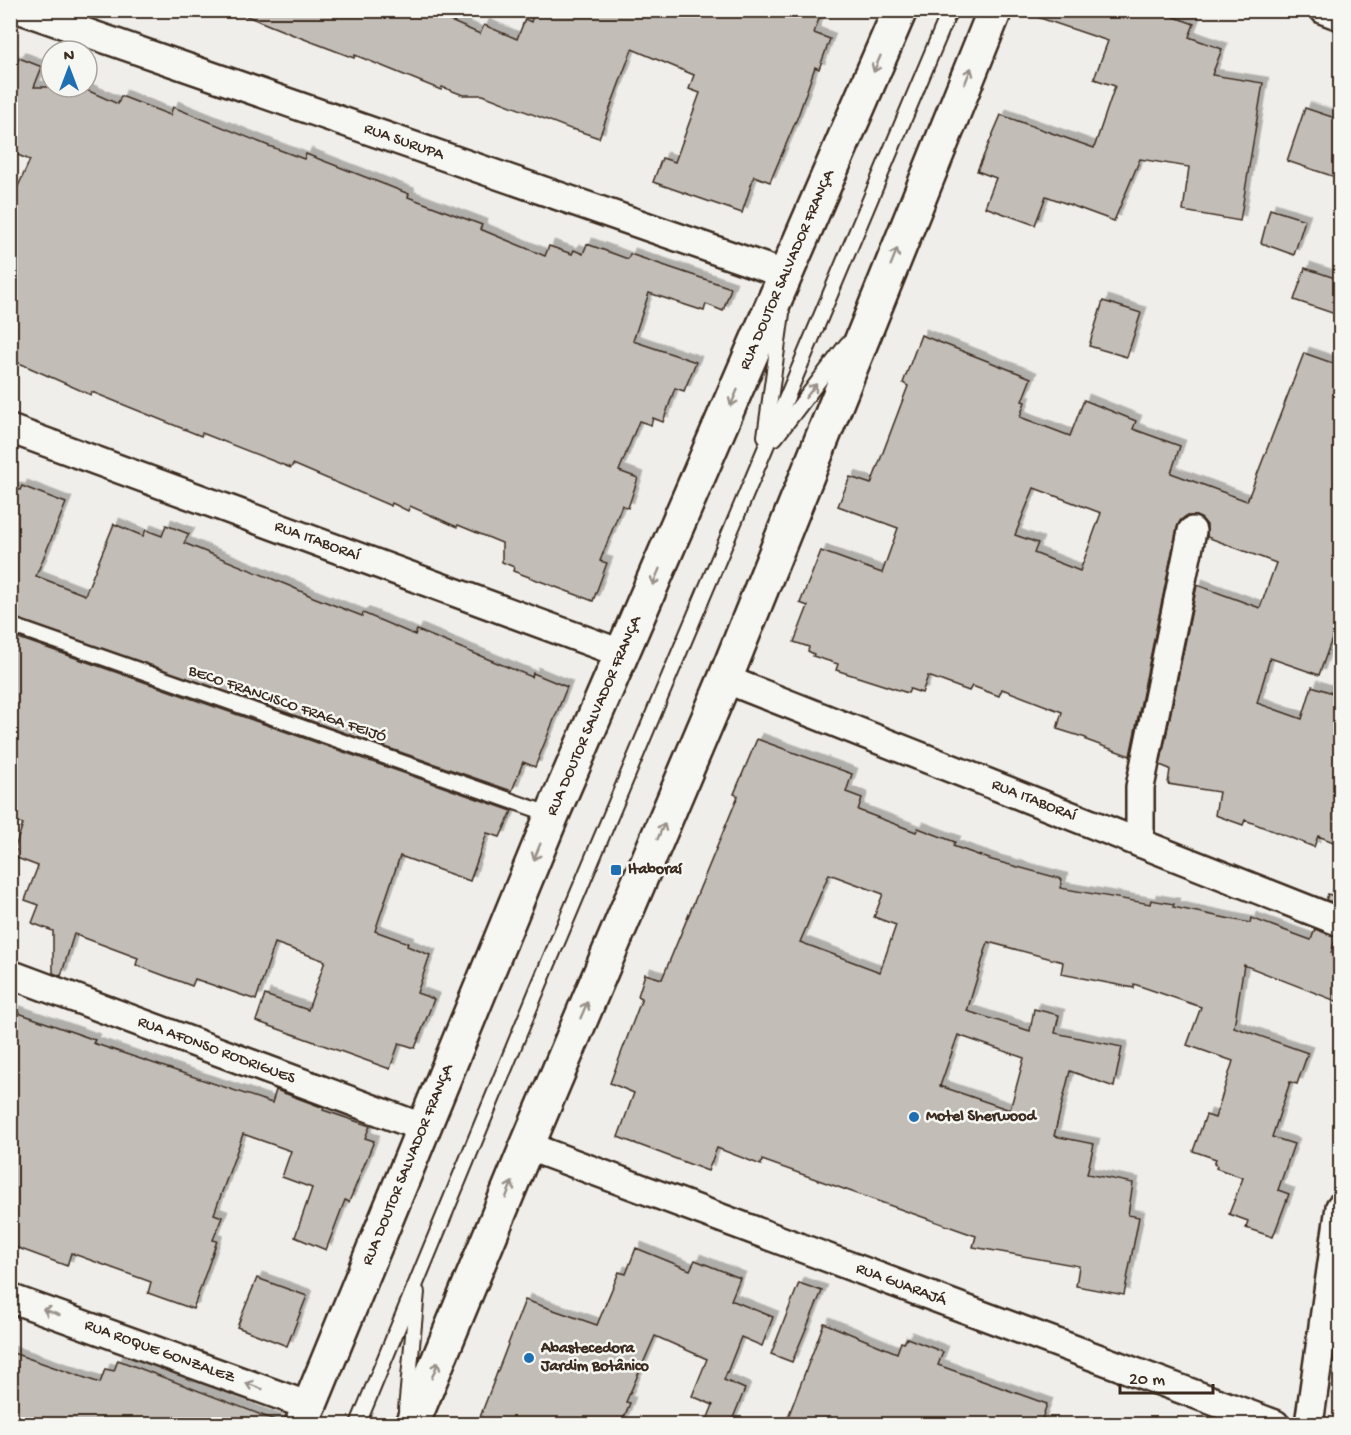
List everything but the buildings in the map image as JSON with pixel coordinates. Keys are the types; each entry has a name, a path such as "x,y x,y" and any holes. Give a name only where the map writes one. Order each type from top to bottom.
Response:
{"main road":[{"name":"RUA DOUTOR SALVADOR FRANÇA","path":"305,1415 552,815 900,10"},
{"path":"412,1425 527,1146 725,679 995,10"}],"street":[{"name":"RUA SURUPA","path":"21,10 787,275"},
{"path":"1324,10 1341,16"},
{"name":"RUA ITABORAÍ","path":"10,429 623,654"},
{"path":"1140,843 1140,787 1192,531"},
{"name":"RUA ITABORAÍ","path":"725,679 1341,922"},
{"name":"RUA AFONSO RODRIGUES","path":"10,974 424,1128"},
{"name":"RUA GUARAJÁ","path":"527,1146 1275,1425"},
{"path":"1309,1425 1341,1207"},
{"name":"RUA ROQUE GONZALEZ","path":"10,1298 305,1415"}],"lane":[{"path":"358,1425 418,1276 950,10"},
{"path":"762,454 787,275"},
{"path":"762,454 872,311"},
{"name":"BECO FRANCISCO FRAGA FEIJÓ","path":"10,626 552,815"},
{"path":"405,1425 418,1276"}],"place":[{"name":"Itaboraí","path":"616,870"},
{"name":"Motel Sherwood","path":"914,1117"},
{"name":"Abastecedora Jardim Botânico","path":"529,1358"}]}
